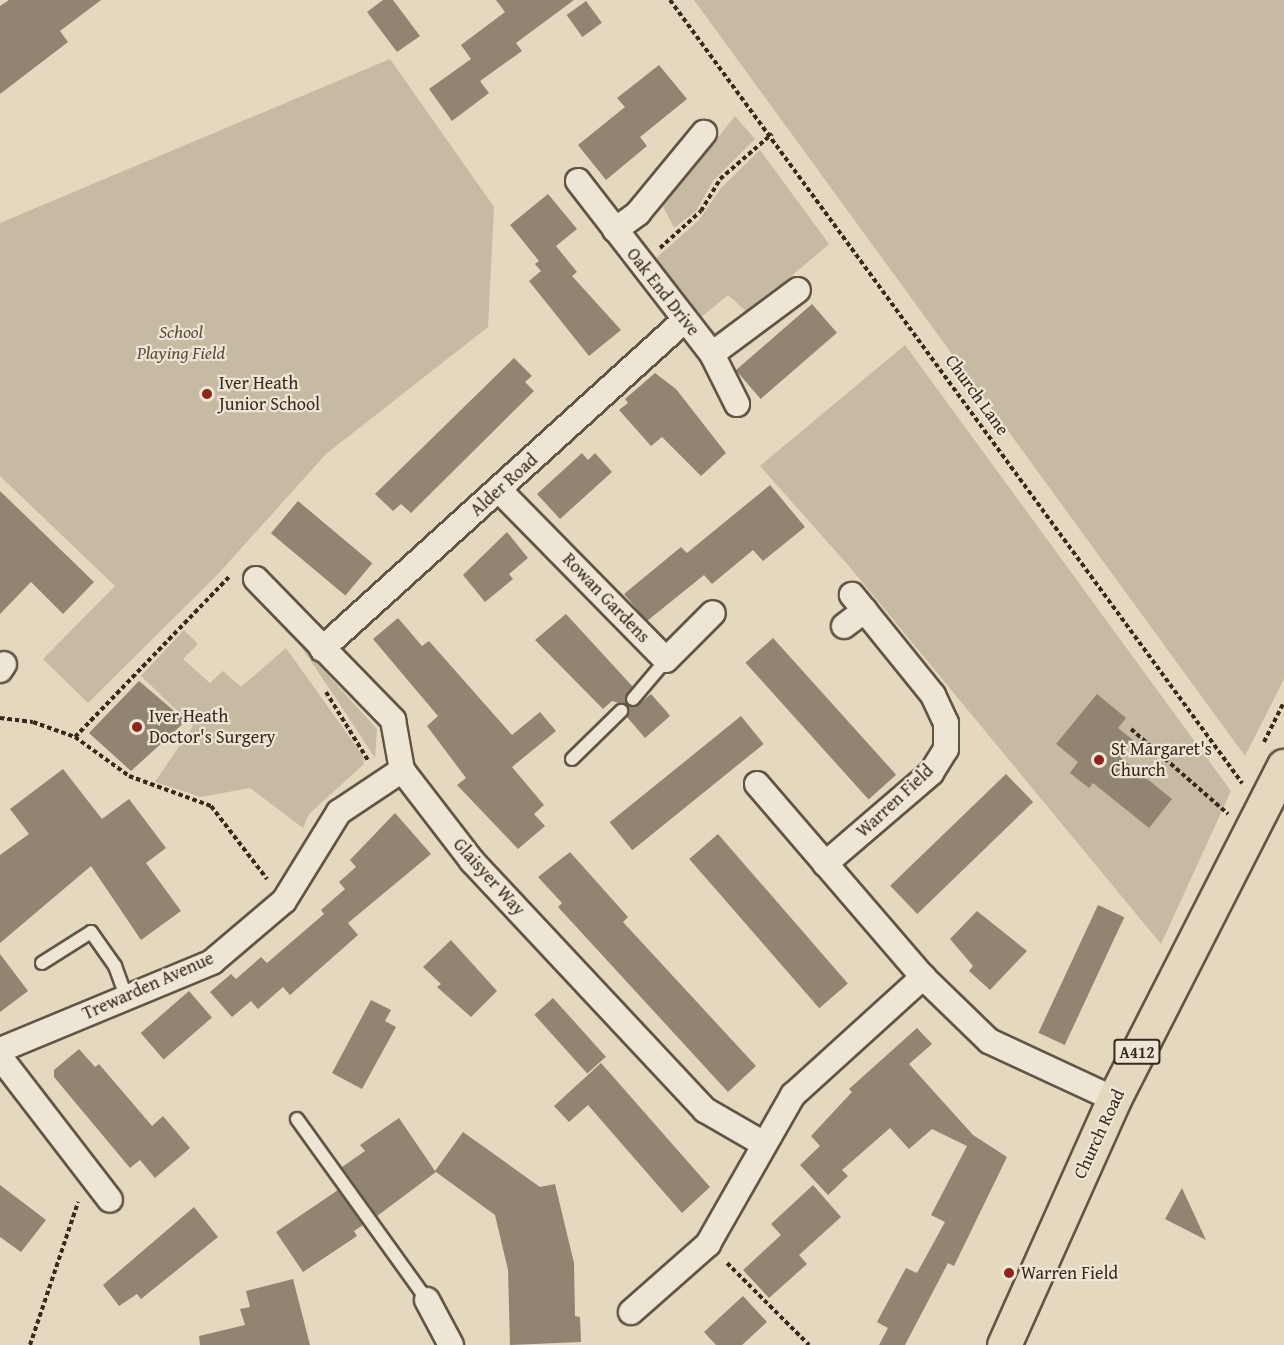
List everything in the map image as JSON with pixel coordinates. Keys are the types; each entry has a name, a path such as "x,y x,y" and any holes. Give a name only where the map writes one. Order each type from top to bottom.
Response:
{"main road":[{"name":"Church Road","path":"1004,1345 1114,1099 1277,778"}],"street":[{"name":"Oak End Drive","path":"615,230 638,213 704,133"},
{"name":"Oak End Drive","path":"578,181 712,354 737,404"},
{"name":"Oak End Drive","path":"712,354 798,290"},
{"name":"Alder Road","path":"322,649 685,320"},
{"name":"Rowan Gardens","path":"499,490 666,660"},
{"name":"Glaisyer Way","path":"256,579 393,720 402,770 472,861 705,1110 764,1144"},
{"name":"Warren Field","path":"825,864 931,773 946,749 946,723 933,695 859,603 844,626"},
{"path":"666,660 713,613"},
{"name":"Trewarden Avenue","path":"0,1050 212,962 284,901 339,812 402,770"},
{"path":"757,784 923,977 989,1041 1114,1099"},
{"path":"631,1312 708,1244 794,1095 923,977"},
{"path":"0,1057 110,1200"},
{"path":"427,1300 451,1345"}],"lane":[{"path":"633,699 666,660"},
{"path":"572,759 621,711"},
{"path":"42,963 91,932 115,966 126,997"},
{"path":"297,1119 427,1300"}],"path":[{"name":"Church Lane","path":"670,0 772,134 1243,784 1277,778"},
{"path":"645,268 657,250 701,211 720,179 772,134"},
{"path":"75,737 231,574 247,590 256,579"},
{"path":"319,681 368,755 364,769"},
{"path":"0,718 33,722 75,737 129,776 211,806 284,901"},
{"path":"1131,729 1249,833"},
{"path":"268,880 275,871"},
{"path":"30,1345 87,1173"},
{"path":"708,1244 809,1345"}],"green space":[{"path":"694,0 1284,0 1284,679 1245,756"},
{"name":"School Playing Field","path":"390,59 494,207 488,327 326,454 219,573 88,703 43,659 115,586 0,476 0,223"},
{"path":"735,116 755,139 713,181 696,211 674,228 663,206"},
{"path":"760,150 829,244 748,313 728,295 700,318 654,260 699,220 721,188"},
{"path":"905,345 1231,791 1161,944 848,565 760,466"},
{"path":"184,630 198,644 183,659 210,683 223,671 241,687 286,648 363,756 364,764 309,814 303,828 250,788 201,797 155,782 193,726 141,676"},
{"path":"298,642 377,729 375,758 343,709"}],"building":[{"path":"9,0 101,0 60,31 68,42 0,94 0,6"},
{"path":"383,0 393,0 420,36 397,52 367,12"},
{"path":"496,0 574,0 516,43 522,51 480,81 489,93 452,121 429,89 471,59 461,45 505,12"},
{"path":"586,1 602,23 582,37 567,15"},
{"path":"659,65 687,99 640,137 647,146 606,180 578,145 625,107 617,98"},
{"path":"548,194 577,229 556,246 577,272 572,276 621,330 589,356 529,281 541,271 535,264 539,261 510,225"},
{"path":"812,304 837,333 761,399 736,370"},
{"path":"514,358 532,376 525,382 534,391 411,513 401,504 393,511 375,494"},
{"path":"655,373 676,389 726,453 701,476 662,437 651,446 619,410 628,403 625,399"},
{"path":"582,453 588,460 595,453 612,472 560,519 537,494"},
{"path":"770,485 805,527 763,561 753,550 712,584 704,575 647,621 624,594 681,547 687,553"},
{"path":"0,491 94,582 63,614 31,582 0,614"},
{"path":"298,501 372,563 345,596 271,533"},
{"path":"507,532 528,558 509,574 513,579 485,602 463,575"},
{"path":"566,614 633,687 625,697 627,705 636,706 651,694 670,716 645,738 627,717 626,705 612,701 603,709 535,640"},
{"path":"398,618 422,646 429,641 512,735 540,712 556,731 512,767 544,805 534,814 545,826 518,849 457,785 466,778 427,726 438,716 373,639"},
{"path":"773,638 896,775 869,799 746,663"},
{"name":"Iver Heath Doctor's Surgery","path":"139,681 186,721 131,771 89,733"},
{"name":"St Margaret's Church","path":"1097,694 1126,718 1118,728 1133,740 1120,757 1172,799 1149,828 1093,783 1089,788 1070,773 1078,762 1056,744"},
{"path":"741,716 764,744 632,850 610,822"},
{"path":"63,769 102,819 129,799 166,848 146,863 181,911 141,940 91,866 0,943 0,855 29,834 10,809"},
{"path":"1006,774 1033,802 917,914 890,886"},
{"path":"395,813 431,854 348,923 358,935 290,995 283,987 258,1009 251,1001 232,1017 210,992 231,974 236,979 261,957 267,963 324,914 321,910 345,889 339,882 356,867 350,860"},
{"path":"718,834 848,983 819,1008 689,859"},
{"path":"570,852 628,917 623,922 756,1066 728,1092 558,907 562,903 538,877"},
{"path":"1098,905 1124,917 1065,1045 1038,1033"},
{"path":"977,911 1027,951 990,990 969,971 973,966 950,939"},
{"path":"451,940 497,991 471,1017 437,987 441,984 423,967"},
{"path":"0,954 28,991 0,1012"},
{"path":"189,991 212,1017 164,1059 141,1033"},
{"path":"553,998 606,1057 587,1073 534,1015"},
{"path":"371,1000 391,1010 385,1021 396,1027 362,1089 332,1073"},
{"path":"917,1028 932,1044 909,1064 973,1135 1007,1157 954,1266 948,1263 905,1345 879,1345 888,1328 877,1322 906,1268 917,1273 945,1222 931,1215 967,1146 932,1129 909,1149 890,1128 842,1170 848,1176 828,1195 800,1165 820,1146 811,1136 852,1092 849,1089"},
{"path":"79,1049 95,1067 99,1064 152,1126 163,1116 190,1148 155,1178 140,1160 130,1168 54,1077 54,1070"},
{"path":"601,1063 710,1187 682,1213 588,1105 569,1122 554,1106"},
{"path":"399,1118 435,1171 463,1132 540,1187 555,1184 574,1263 575,1316 580,1317 581,1342 510,1345 508,1270 495,1215 436,1172 377,1216 342,1167 365,1151 360,1145"},
{"path":"0,1185 46,1220 21,1252 0,1237"},
{"path":"813,1185 841,1217 799,1255 807,1264 769,1298 743,1270 781,1235 771,1224"},
{"path":"1182,1188 1206,1240 1165,1219"},
{"path":"338,1190 363,1225 354,1231 357,1236 303,1272 276,1232"},
{"path":"194,1207 218,1237 141,1299 137,1294 119,1306 103,1285"},
{"path":"293,1279 310,1345 200,1345 199,1336 245,1325 240,1309 250,1307 246,1291"},
{"path":"743,1296 767,1322 742,1345 716,1345 704,1332"}],"place":[{"name":"Iver Heath Junior School","path":"207,394"},
{"name":"Iver Heath Doctor's Surgery","path":"137,727"},
{"name":"St Margaret's Church","path":"1099,760"},
{"name":"Warren Field","path":"1009,1273"}]}
